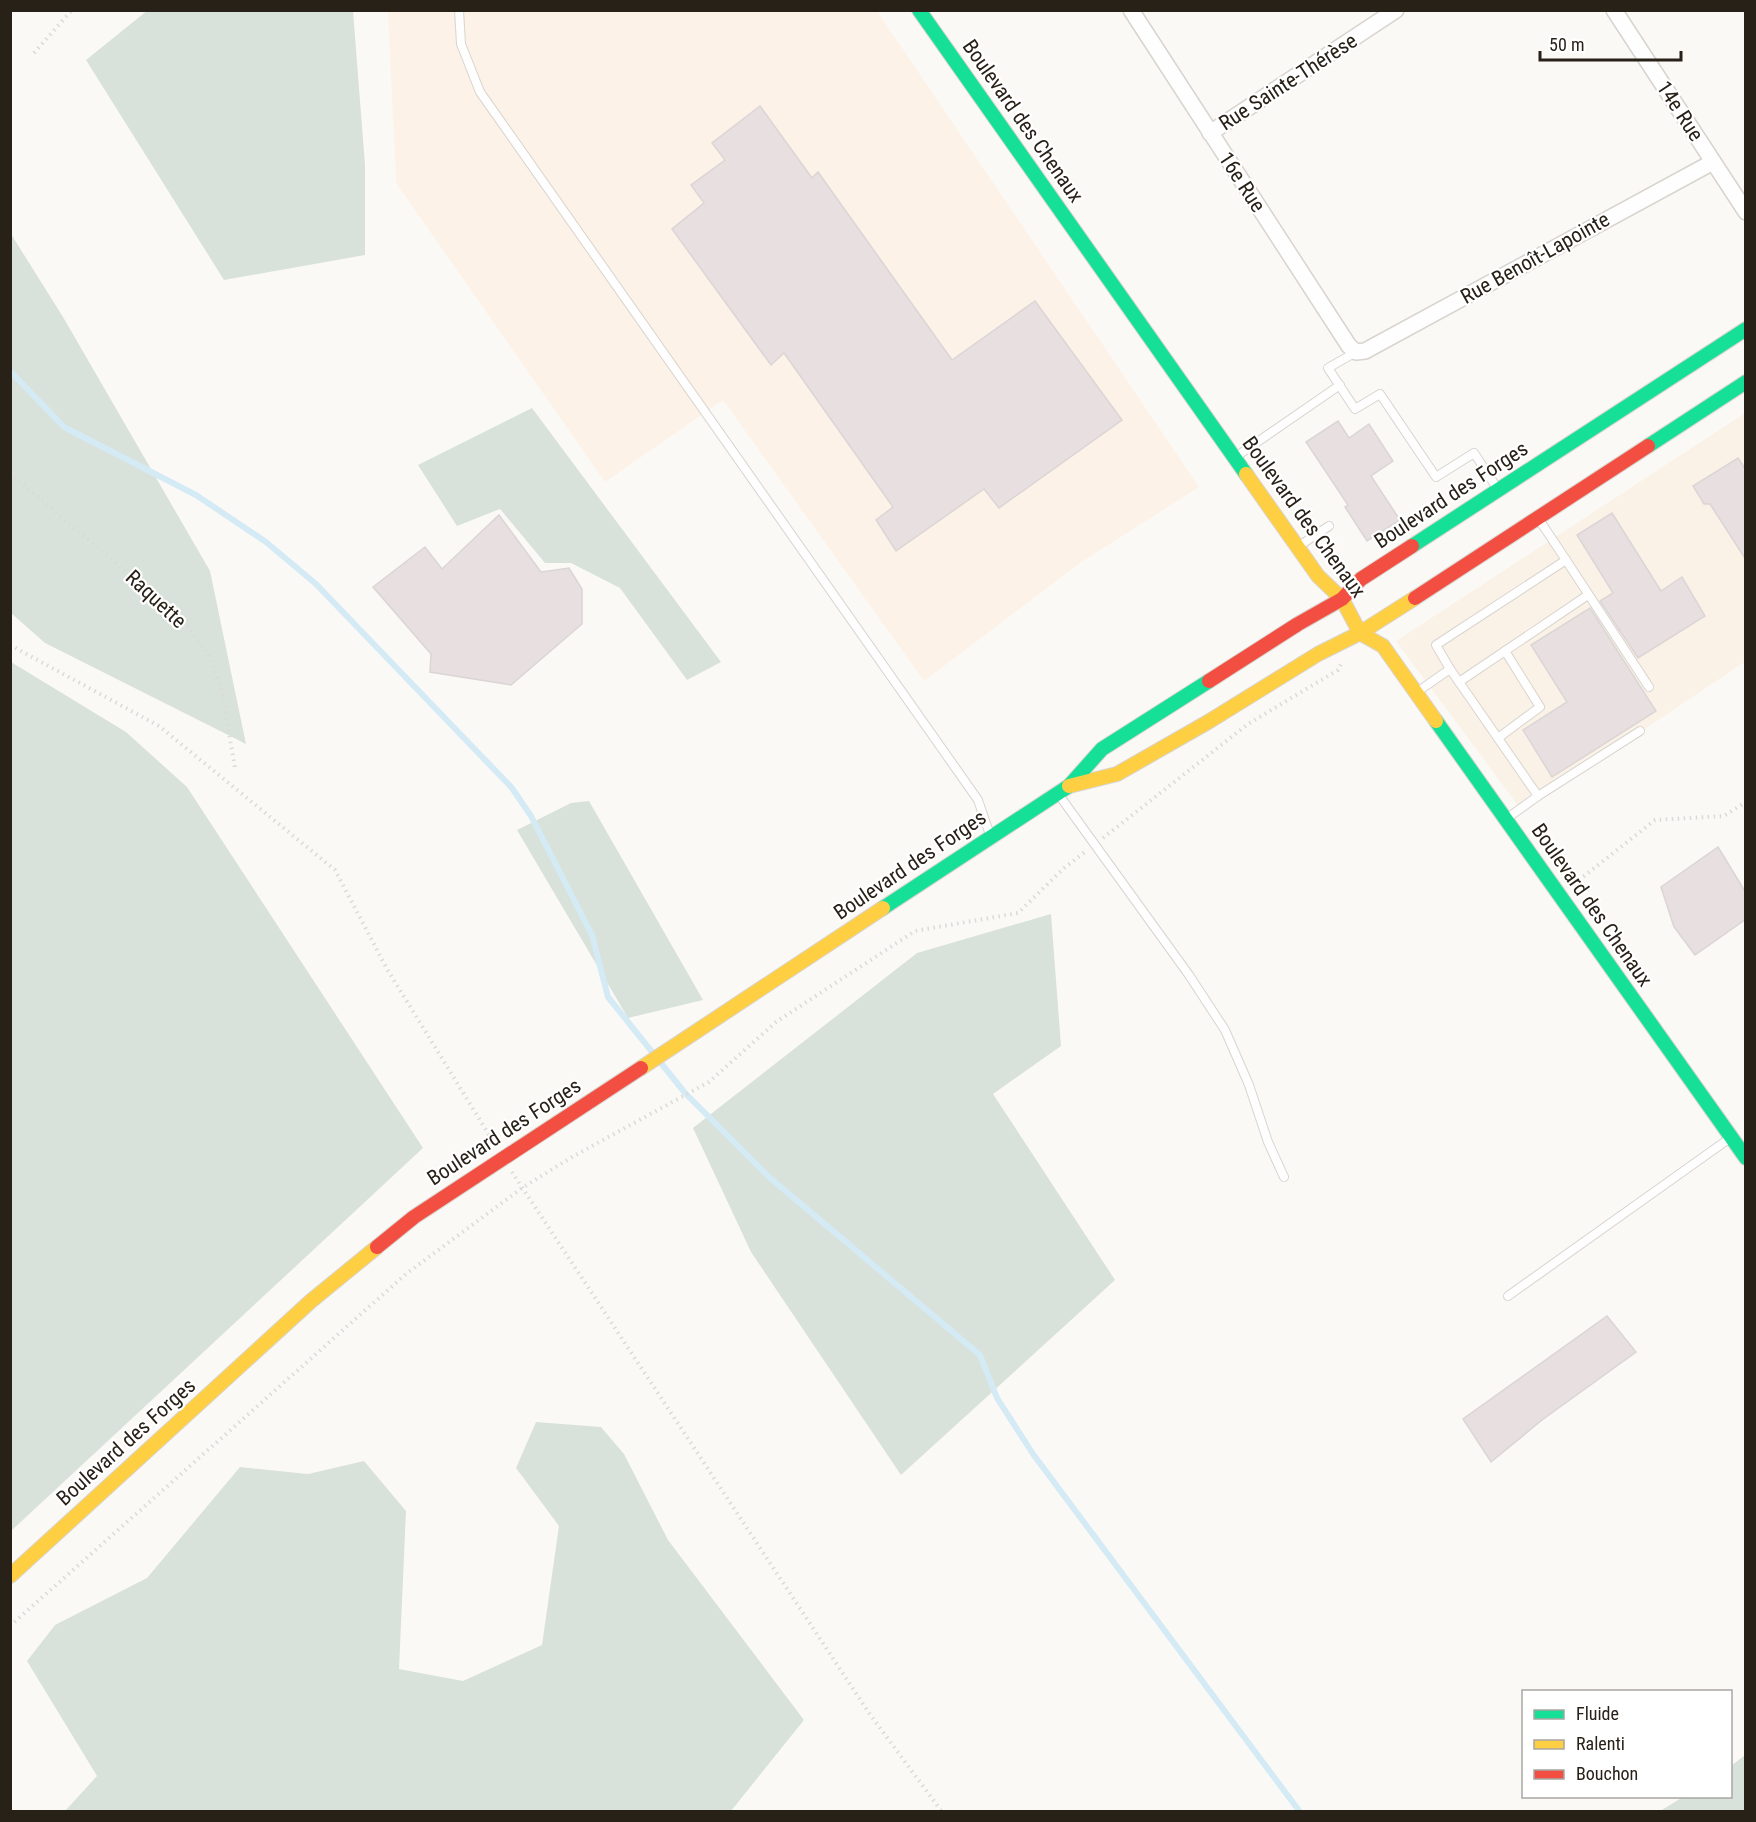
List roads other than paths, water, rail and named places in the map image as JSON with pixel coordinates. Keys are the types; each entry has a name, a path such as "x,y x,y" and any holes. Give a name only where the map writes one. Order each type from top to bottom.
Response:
{"street":[{"name":"Boulevard des Chenaux","path":"919,10 1318,576 1342,599 1360,633 1383,646 1746,1158"},
{"name":"16e Rue","path":"1131,10 1349,346 1356,352"},
{"name":"Rue Sainte-Thérèse","path":"1210,133 1376,16 1396,10"},
{"name":"14e Rue","path":"1614,10 1746,212"},
{"name":"Rue Benoît-Lapointe","path":"1356,352 1365,351 1713,162"},
{"name":"Boulevard des Forges","path":"10,1576 335,1280 414,1217 1063,790 1102,749 1298,624 1342,599 1361,579 1746,329"},
{"name":"Boulevard des Forges","path":"1063,790 1117,774 1208,722 1318,654 1360,633 1746,382"}],"lane":[{"path":"459,10 461,44 480,92 978,800 990,837"},
{"path":"1356,352 1328,368 1354,409 1380,394 1436,477 1474,453 1498,490"},
{"path":"1235,458 1340,385"},
{"path":"1537,517 1648,687"},
{"path":"1298,547 1329,526"},
{"path":"1538,796 1450,669 1436,645 1566,560"},
{"path":"1459,682 1588,595"},
{"path":"1498,738 1540,707 1505,651"},
{"path":"1416,693 1450,669"},
{"path":"1505,819 1640,731"},
{"path":"1063,790 1095,844 1190,975 1225,1030 1249,1085 1268,1142 1284,1177"},
{"path":"1508,1296 1731,1137"}],"waterway":[{"path":"10,371 64,427 196,495 266,542 316,584 512,788 531,816 592,935 608,997 685,1093 769,1177 980,1355 997,1398 1033,1454 1300,1812"}]}
